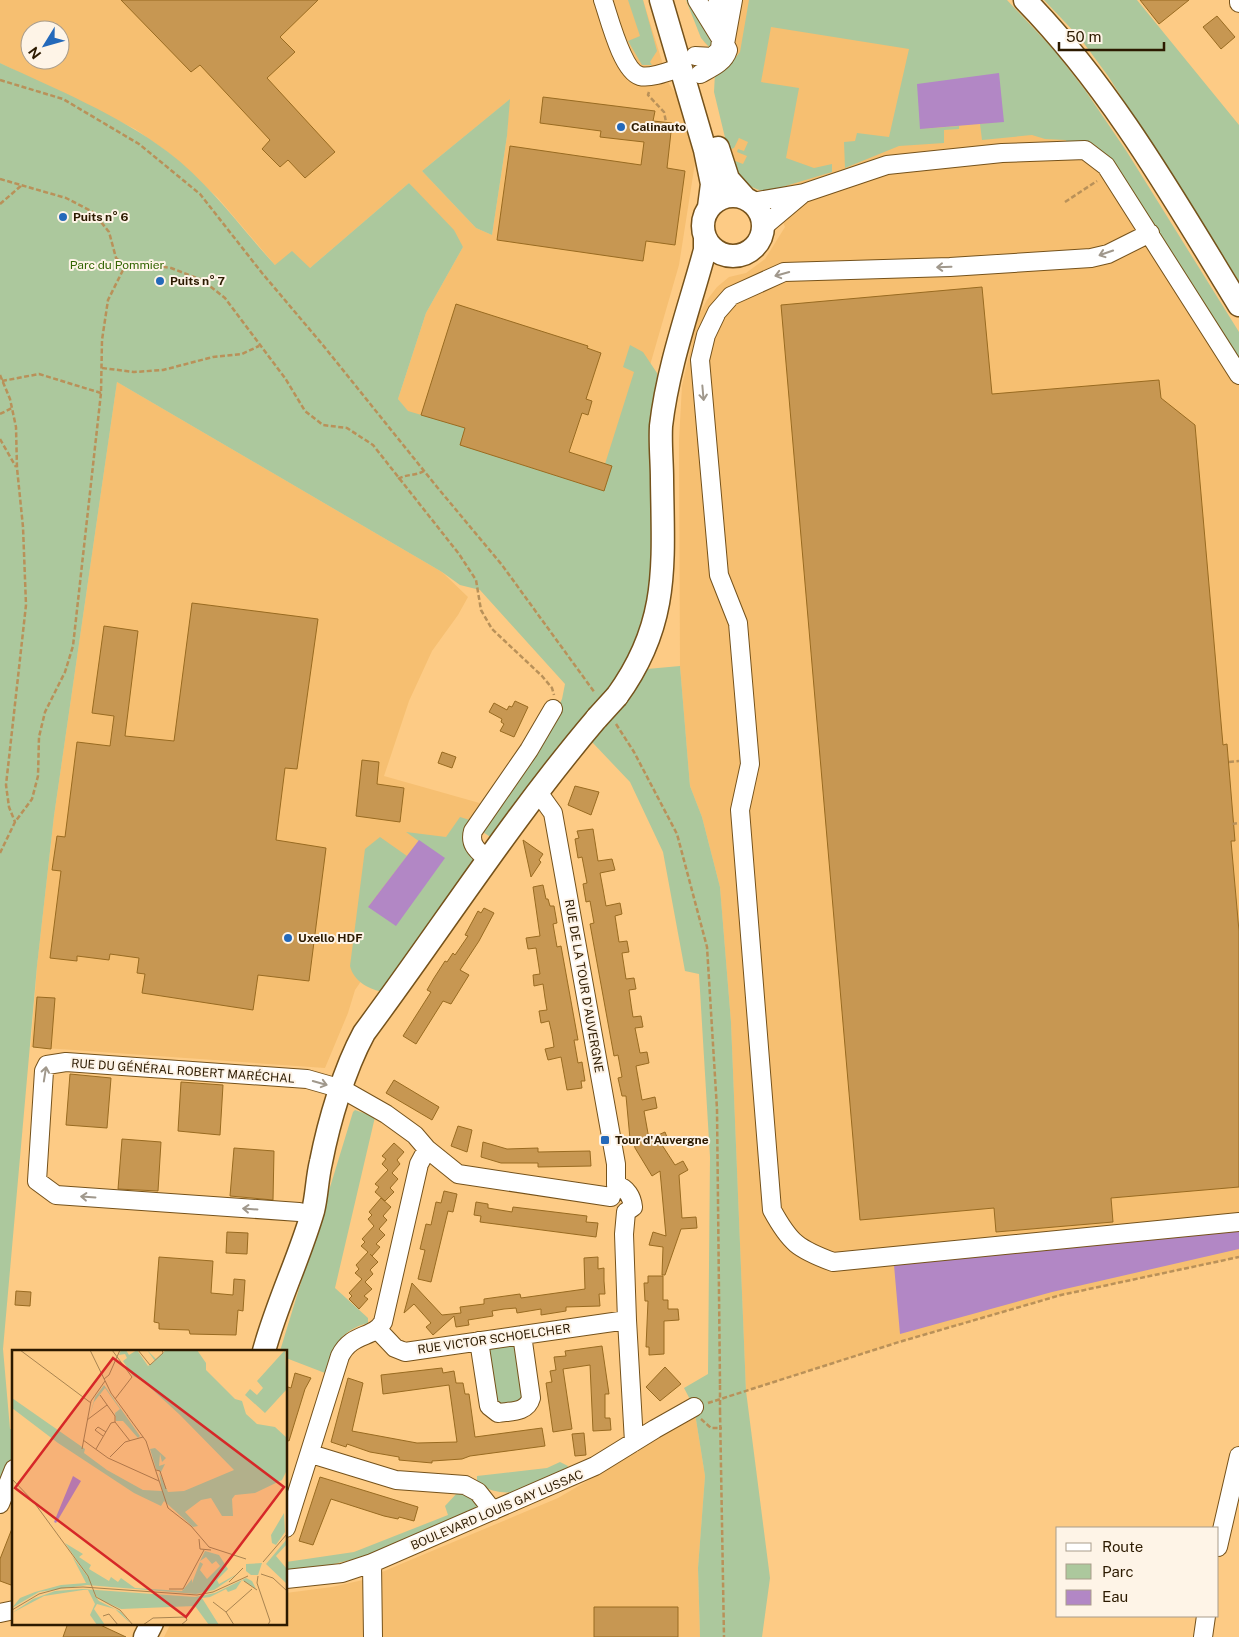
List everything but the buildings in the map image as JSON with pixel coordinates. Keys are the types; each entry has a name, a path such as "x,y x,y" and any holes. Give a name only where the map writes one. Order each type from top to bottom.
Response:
{"main road":[{"path":"661,0 692,66 722,166 728,179 762,216 763,227 759,242 754,248 738,256 719,253 711,247 705,238"},
{"path":"264,1350 282,1292 289,1245 305,1214 352,1056 364,1034 562,759 605,719 607,695 636,670 648,644 658,614 663,558 661,429 666,388 704,250 703,222 709,208 712,184 692,66 678,0"},
{"path":"1025,0 1057,32 1125,123 1239,305"},
{"path":"709,208 721,198 737,196 748,200"},
{"path":"694,288 729,256"},
{"path":"145,1637 152,1624"}],"street":[{"path":"603,0 622,55 636,74 646,76 722,61 726,55 733,0"},
{"path":"649,0 658,28 692,66"},
{"path":"669,0 692,75 712,151 722,166"},
{"path":"692,66 712,57 720,49 721,39 697,0"},
{"path":"718,0 716,12 728,31"},
{"path":"748,200 804,193 887,166 1002,153 1085,150 1106,166 1239,375"},
{"path":"763,227 804,193"},
{"path":"1150,233 1108,254 1091,258 950,267 784,272 731,296 717,312 706,335 700,360 719,576 738,623 750,764 740,810 772,1210 787,1236 807,1252 833,1262 1239,1222"},
{"path":"488,860 472,844 473,831 528,750 553,708"},
{"name":"RUE DE LA TOUR D'AUVERGNE","path":"538,792 553,813 616,1164 614,1191"},
{"name":"RUE DU GÉNÉRAL ROBERT MARÉCHAL","path":"305,1214 56,1195 48,1191 37,1182 44,1071 46,1065 66,1062 307,1079 342,1089"},
{"path":"342,1089 395,1120 415,1135 427,1149 451,1170 463,1176 614,1191 616,1205 626,1212 624,1234 634,1442"},
{"path":"288,1522 311,1454 336,1365 343,1350 355,1338 378,1329 383,1322 420,1164 427,1149"},
{"name":"RUE VICTOR SCHOELCHER","path":"378,1329 402,1352 627,1320"},
{"path":"479,1341 489,1406 498,1413 521,1410 529,1404 531,1398 522,1335"},
{"name":"BOULEVARD LOUIS GAY LUSSAC","path":"288,1580 342,1573 372,1564 595,1466 694,1407"},
{"path":"311,1454 396,1480 465,1485 478,1492 493,1511"},
{"path":"1219,1543 1239,1456"},
{"path":"0,1504 12,1474"},
{"path":"372,1564 373,1637"},
{"path":"1203,1637 1206,1617"}],"path":[{"path":"646,76 650,86 648,95 664,112 666,122"},
{"path":"0,80 63,99 139,144 200,194 262,274 322,344 607,695"},
{"path":"1065,202 1110,172"},
{"path":"0,179 66,198 93,212 109,232 116,258 124,266 137,269 151,265 172,268 202,280 225,298 259,346 285,378 305,411 323,424 347,428 373,445 476,580 481,610 492,629 552,688"},
{"path":"0,204 22,185"},
{"path":"0,854 15,822 32,799 38,776 39,737 45,712 65,672 73,646 101,393 102,340 108,300 124,266"},
{"path":"102,368 134,372 163,370 213,357 242,354 259,346"},
{"path":"2,381 39,374 101,393"},
{"path":"0,375 12,408 16,428 26,606 6,785 9,807 15,822"},
{"path":"0,414 12,408"},
{"path":"0,439 17,468"},
{"path":"398,479 404,476 415,476 424,471"},
{"path":"605,719 634,752 677,834 707,948 717,1109 724,1637"},
{"path":"1229,762 1239,761"},
{"path":"1232,824 1239,824"},
{"path":"722,1428 711,1428 703,1421 694,1407 899,1342 1061,1295 1239,1257"}],"shaded area":[{"path":"0,0 643,0 669,84 679,98 697,150 679,265 607,514 448,463 398,399 426,313 463,247 409,183 310,268 275,265 218,198 169,153 135,129 0,63","holes":["509,100 507,136 492,235 476,228 422,171"]},
{"path":"694,0 981,0 1082,108 1239,357 1239,1257 1061,1295 899,1342 746,1391 731,1022 720,887 702,817 690,786 680,666 679,440 682,386 698,317 717,287 729,277 746,273 765,259 785,227 769,187 730,159 728,150 739,138 708,49 709,47 704,42 694,17 699,15"},
{"path":"117,382 442,572 468,597 458,615 432,651 409,701 384,776 483,804 355,990 348,1013 325,1068 31,1047 37,966 54,816"},
{"path":"694,1407 705,1476 698,1568 700,1637 164,1637 170,1624 288,1624 288,1593 332,1587 363,1580 558,1498 642,1449"}],"green space":[{"path":"628,0 643,0 657,51 650,62 652,65 642,65 628,41 640,36"},
{"path":"686,0 690,0 696,16 700,15 718,43 708,49 709,47 701,38"},
{"path":"749,0 1007,0 1054,50 1085,90 1127,152 1239,332 1239,360 1115,164 1095,145 1066,142 1066,140 1045,139 1032,135 982,140 980,124 1004,121 920,129 959,126 959,129 944,130 944,143 899,146 845,168 844,142 855,141 857,133 889,137 909,49 771,27 761,82 799,88 786,158 814,168 832,164 832,172 769,191 749,185 740,177 730,159 743,164 747,156 737,152 738,149 744,151 748,142 739,138 734,148 728,150 714,92 715,73 732,62 740,52"},
{"path":"1044,0 1137,0 1239,125 1239,281 1108,76 1080,38"},
{"name":"Parc du Pommier","path":"0,63 108,114 168,152 198,178 275,265 292,251 310,268 409,183 454,230 463,247 426,313 398,399 408,411 465,428 460,445 604,491 612,466 605,464 634,372 623,367 630,345 643,352 657,373 662,533 636,670 680,666 690,786 702,817 720,887 731,1022 746,1391 770,1578 762,1637 700,1637 698,1568 705,1476 694,1407 684,1388 708,1374 710,1157 699,974 685,971 663,852 630,782 592,742 495,840 480,830 551,720 562,699 565,684 480,590 460,585 442,572 117,382 54,816 37,966 3,1349 10,1429 12,1430 12,1458 0,1488"},
{"path":"510,99 507,136 492,235 476,228 422,171"},
{"path":"460,817 473,821 478,862 384,992 368,987 355,977 350,966 365,849 380,837 407,856 368,907 444,859 406,832 446,837"},
{"path":"355,1110 375,1117 335,1288 368,1318 368,1323 344,1335 331,1355 325,1373 288,1359 288,1350 280,1350"},
{"path":"518,1341 526,1400 498,1408 484,1345"},
{"path":"560,1462 568,1466 566,1471 522,1490 501,1492 490,1490 477,1484 477,1476 547,1468"},
{"path":"458,1492 471,1495 478,1505 476,1508 366,1556 322,1567 288,1571 288,1562 354,1552 448,1515 445,1506"}],"water":[{"path":"999,73 1004,122 920,129 917,84"},
{"path":"419,840 445,858 396,926 368,907"},
{"path":"1239,1227 1239,1249 1052,1292 900,1334 894,1265"}],"place":[{"name":"Calinauto","path":"621,127"},
{"name":"Puits n° 6","path":"63,217"},
{"name":"Puits n° 7","path":"160,281"},
{"name":"Uxello HDF","path":"288,938"},
{"name":"Tour d'Auvergne","path":"605,1140"}]}
